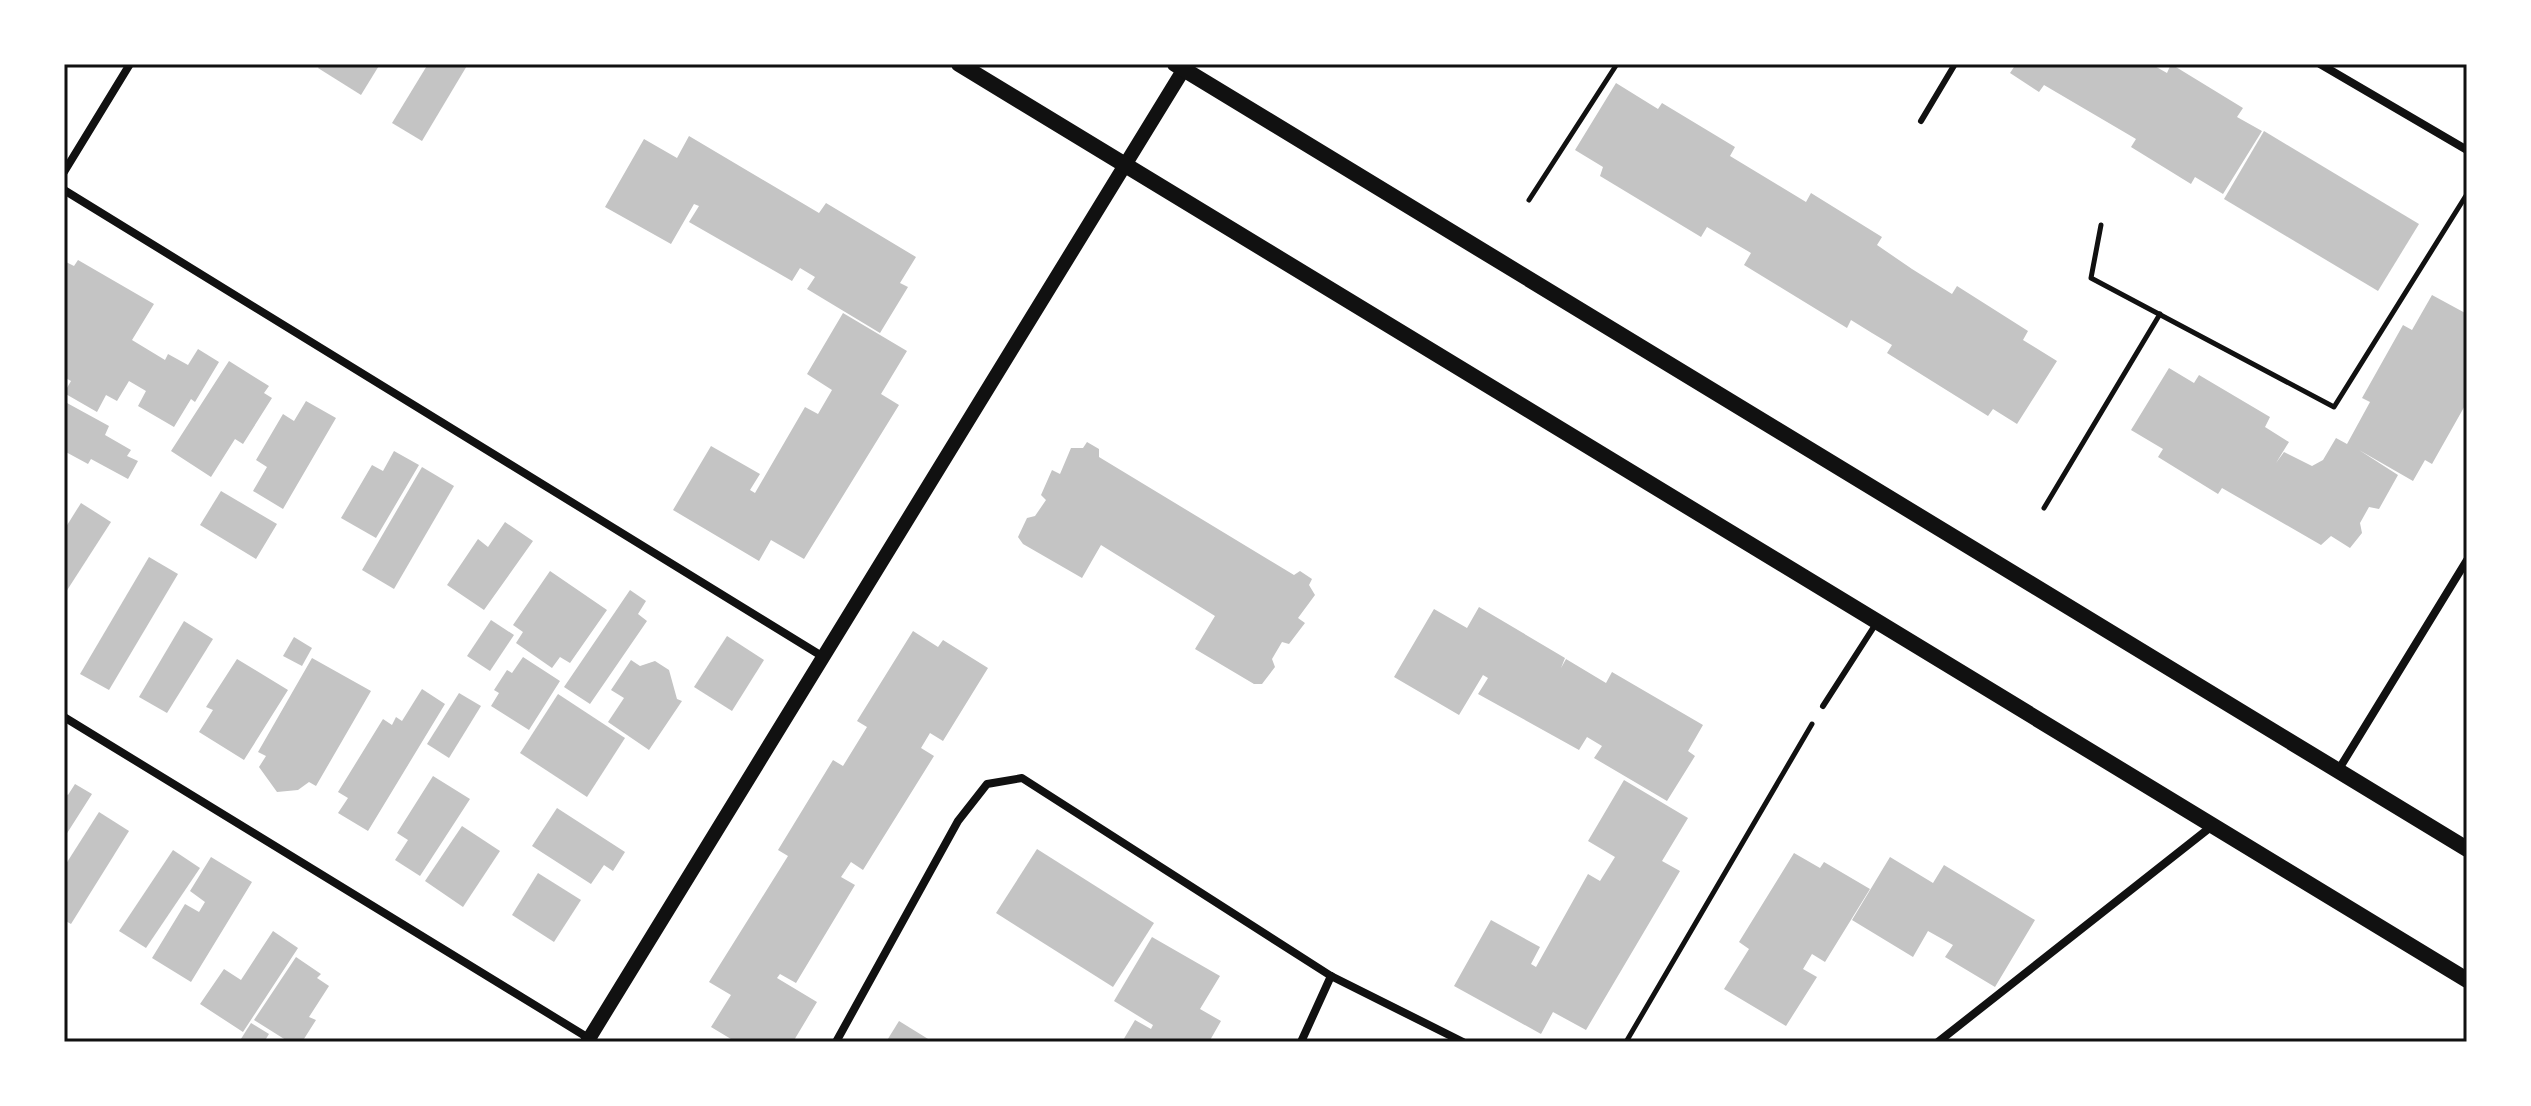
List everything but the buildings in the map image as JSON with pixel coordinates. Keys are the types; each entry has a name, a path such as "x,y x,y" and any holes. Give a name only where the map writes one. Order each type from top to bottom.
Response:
{"main road":[{"path":"959,64 2467,980"},
{"path":"1182,66 2467,849"}],"street":[{"path":"64,172 130,64"},
{"path":"2320,64 2467,150"},
{"path":"64,717 591,1041 1125,165 1182,66"},
{"path":"64,190 825,658"},
{"path":"2339,769 2467,560"},
{"path":"836,1042 958,821 987,784 1022,778 1331,976 1463,1042"},
{"path":"1938,1042 2212,826"},
{"path":"1301,1042 1331,976"}],"lane":[{"path":"1921,121 1955,64"},
{"path":"1823,706 1877,622"}],"path":[{"path":"1529,200 1617,64"},
{"path":"2101,225 2091,278 2334,407 2467,194"},
{"path":"2044,508 2160,314"},
{"path":"1626,1042 1823,706"}]}
